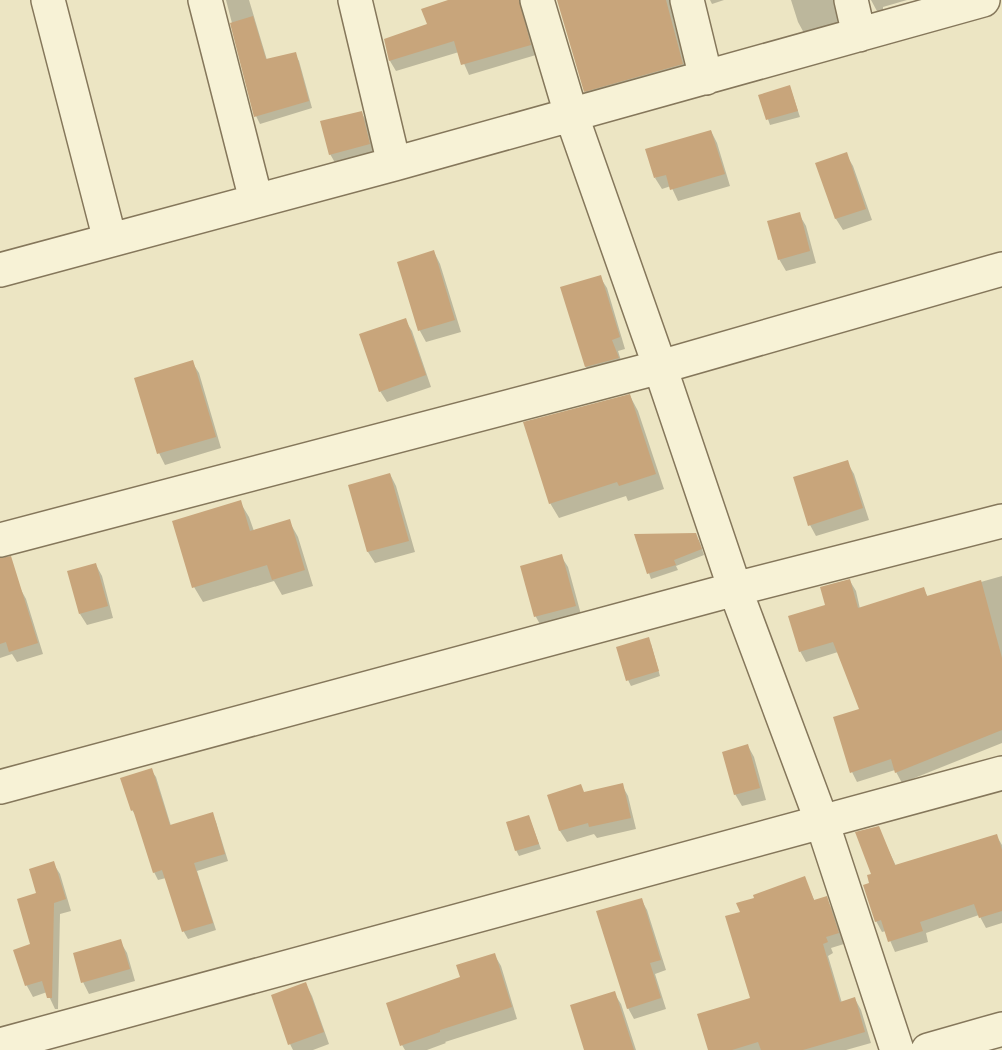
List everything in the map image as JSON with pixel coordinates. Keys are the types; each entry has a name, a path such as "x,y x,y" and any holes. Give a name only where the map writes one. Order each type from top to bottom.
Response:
{"street":[{"path":"48,0 110,240"},
{"path":"205,0 256,200"},
{"path":"355,0 394,164"},
{"path":"537,0 571,114 735,589 822,822 897,1050"},
{"path":"687,0 706,78"},
{"path":"851,0 860,35"},
{"path":"0,270 394,164 983,0"},
{"path":"0,540 660,367 1002,269"},
{"path":"0,787 735,589 1002,521"},
{"path":"0,1045 1002,773"},
{"path":"928,1050 1002,1029"}],"building":[{"path":"448,0 519,0 531,45 461,65 454,41 389,61 384,39 427,24 421,9"},
{"path":"557,0 666,0 683,64 584,92"},
{"path":"253,16 266,59 296,52 309,101 254,117 230,23"},
{"path":"790,85 798,111 766,120 758,95"},
{"path":"362,111 370,144 329,155 320,121"},
{"path":"711,130 725,174 670,190 666,175 654,178 645,149"},
{"path":"847,152 866,209 835,219 815,163"},
{"path":"800,212 810,251 778,260 767,221"},
{"path":"434,250 455,320 418,331 397,262"},
{"path":"601,275 620,337 612,340 619,358 585,367 560,287"},
{"path":"406,318 426,375 379,392 359,334"},
{"path":"193,360 216,437 157,454 134,378"},
{"path":"630,394 656,474 619,486 617,482 549,504 523,422"},
{"path":"848,460 863,508 808,526 793,477"},
{"path":"390,473 409,541 367,552 348,485"},
{"path":"241,500 250,531 290,519 305,570 272,580 267,565 192,588 172,521"},
{"path":"696,533 702,549 674,560 676,565 647,574 634,534"},
{"path":"562,554 576,606 534,617 520,566"},
{"path":"11,556 38,643 9,652 6,642 0,644 0,558"},
{"path":"96,563 108,606 79,614 67,571"},
{"path":"850,579 858,608 924,587 927,596 981,580 1002,658 1002,730 895,773 891,759 850,773 833,717 859,709 833,642 799,652 788,616 825,605 820,587"},
{"path":"649,637 659,671 626,681 616,647"},
{"path":"748,744 760,788 734,795 722,752"},
{"path":"152,768 170,825 213,812 225,854 194,863 213,923 182,932 162,870 153,873 120,778"},
{"path":"623,783 631,818 589,827 588,823 559,831 547,795 581,784 584,792"},
{"path":"529,815 539,844 515,851 506,822"},
{"path":"879,826 895,865 997,834 1002,850 1002,911 979,918 974,904 920,922 923,931 888,942 881,920 875,922 863,885 869,883 867,875 871,874 855,832"},
{"path":"54,861 66,899 54,903 52,998 47,998 42,981 25,986 13,950 30,944 17,899 36,893 29,869"},
{"path":"805,876 814,900 827,896 839,933 826,937 828,942 823,944 840,1002 855,997 865,1032 803,1050 761,1050 758,1042 732,1050 708,1050 697,1014 750,998 725,916 740,912 736,903 754,898 753,895"},
{"path":"642,898 661,960 650,963 661,998 627,1009 596,911"},
{"path":"121,939 130,969 81,983 73,953"},
{"path":"495,953 512,1007 440,1030 440,1032 400,1046 386,1003 460,977 456,965"},
{"path":"306,982 324,1032 288,1045 271,995"},
{"path":"615,991 634,1050 584,1050 570,1005"}]}
